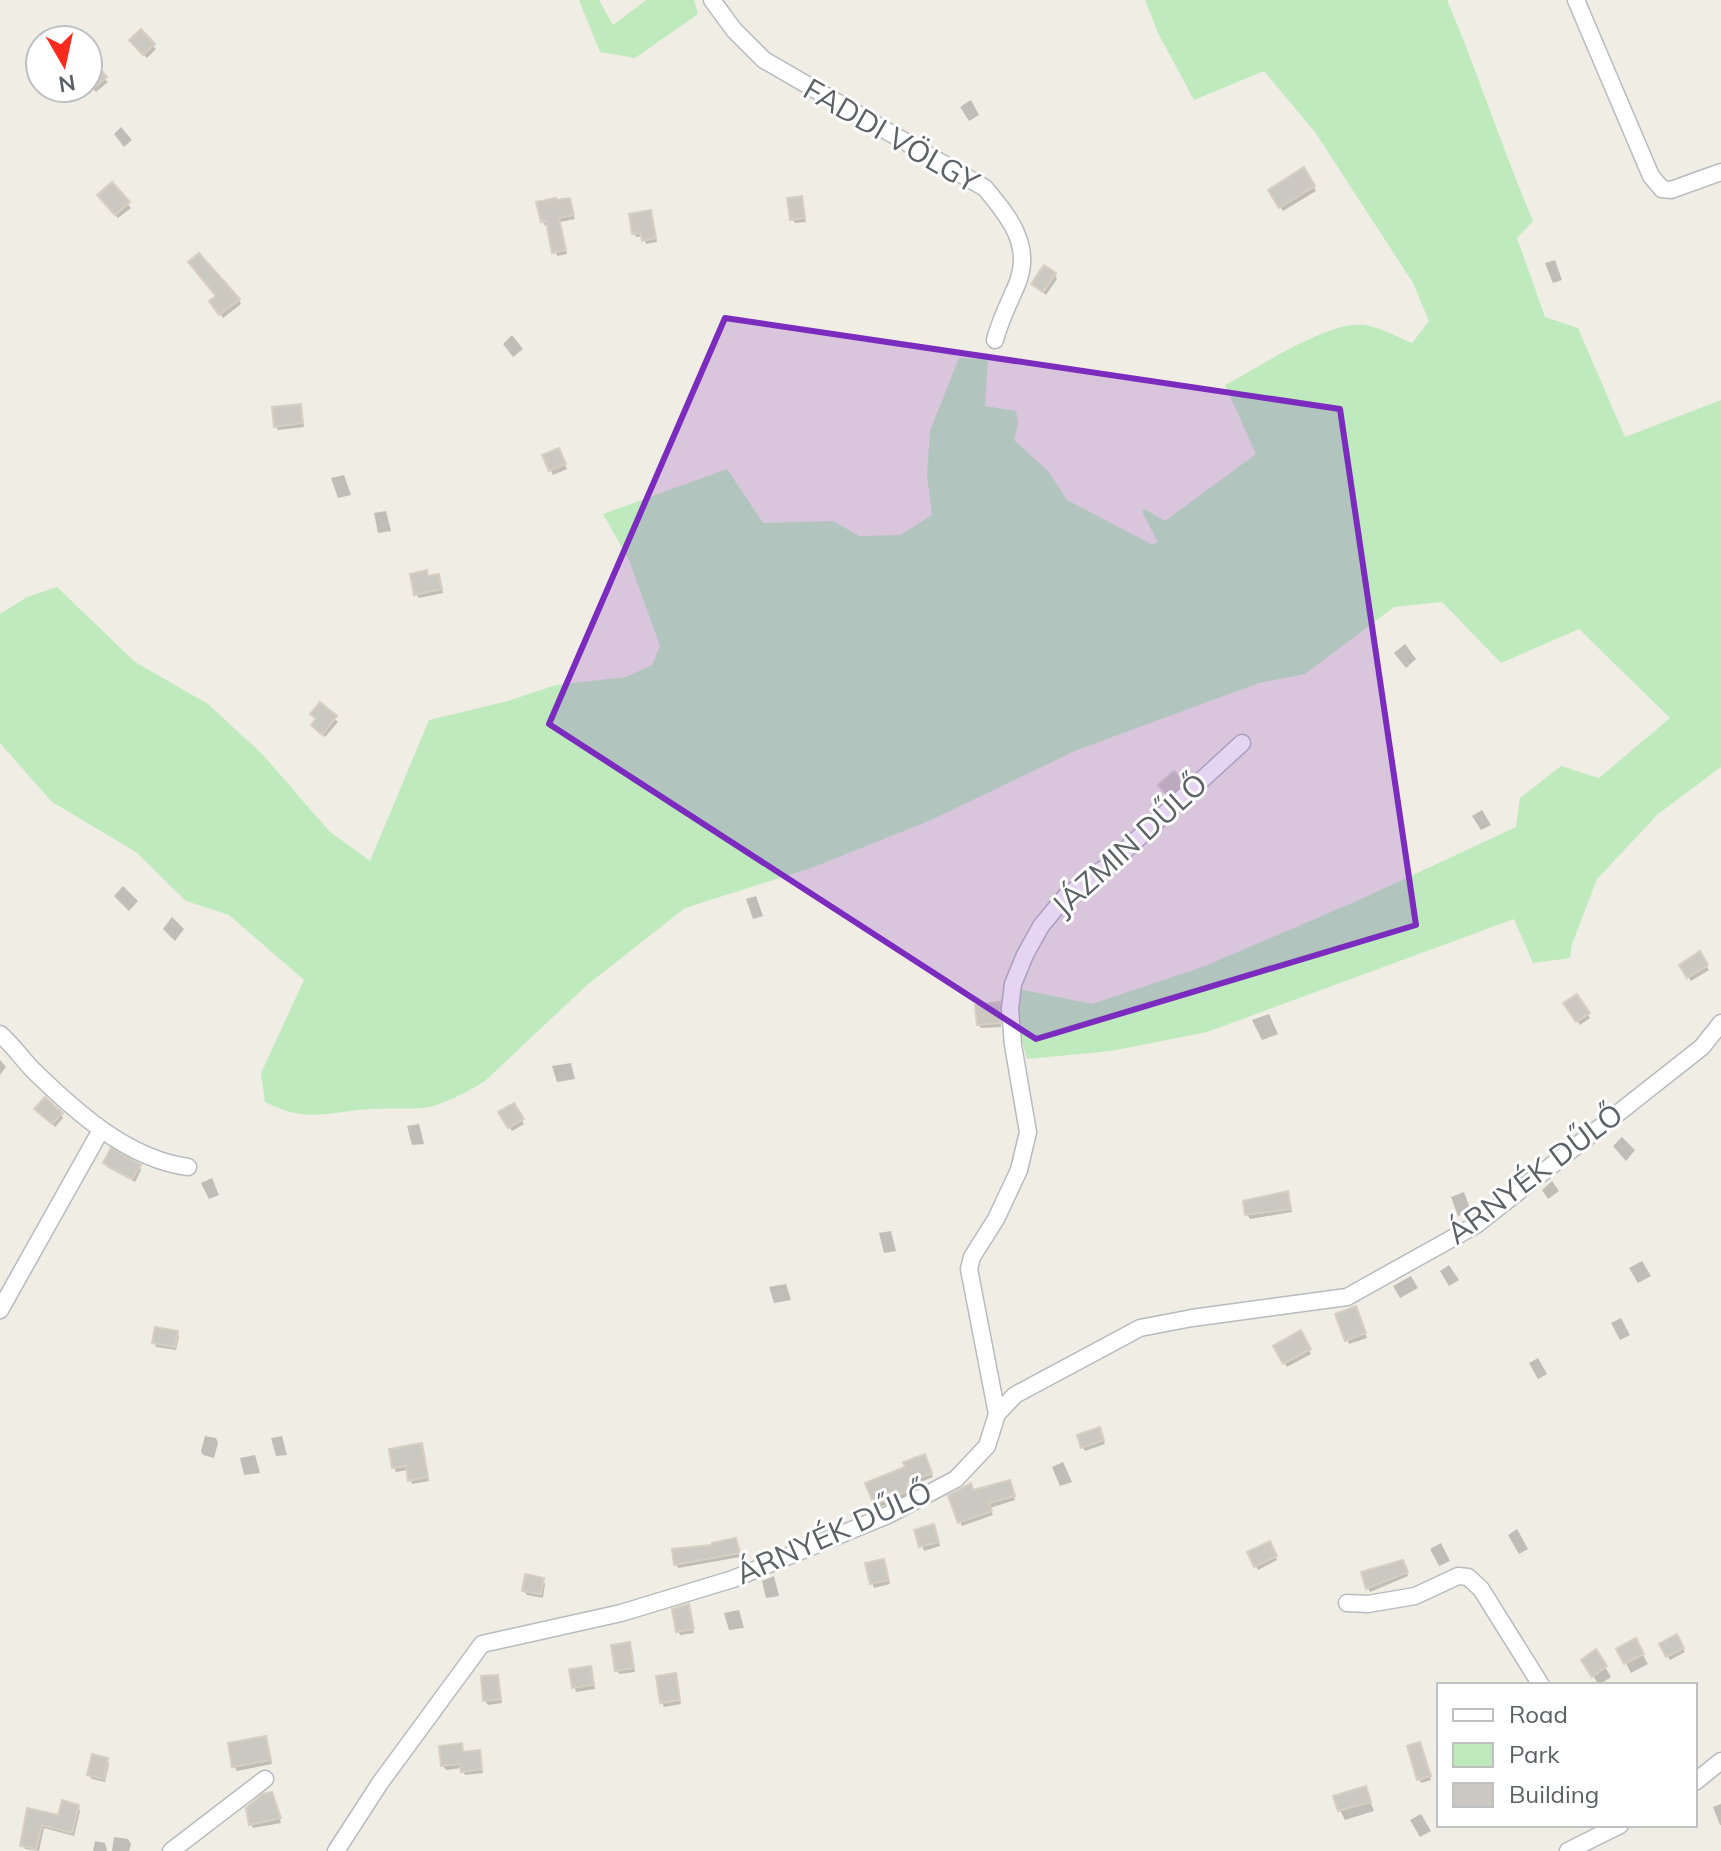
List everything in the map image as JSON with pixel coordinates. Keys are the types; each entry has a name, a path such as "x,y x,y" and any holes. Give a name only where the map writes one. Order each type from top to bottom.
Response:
{"street":[{"name":"FADDI VÖLGY","path":"712,0 734,30 764,60 985,188 1008,216 1021,242 1023,260 1019,279 995,340"},
{"path":"1576,0 1651,176 1662,189 1678,189 1721,172"},
{"name":"JÁZMIN DŰLŐ","path":"997,1414 969,1269 972,1257 996,1219 1019,1170 1028,1132 1012,1033 1010,1009 1013,984 1041,926 1065,897 1109,865 1242,743"},
{"name":"ÁRNYÉK DŰLŐ","path":"336,1851 380,1783 482,1644 621,1613 733,1579 888,1515 956,1479 987,1446 997,1414 1015,1395 1140,1328 1347,1297 1476,1225 1702,1047 1721,1023"},
{"path":"0,1034 32,1070 101,1130 164,1164 188,1167"},
{"path":"0,1310 101,1130"},
{"path":"1347,1603 1368,1604 1415,1596 1458,1576 1468,1577 1481,1589 1540,1683"},
{"path":"1697,1780 1721,1761"},
{"path":"171,1851 265,1779"},
{"path":"1568,1851 1616,1827"}],"highlighted area":[{"path":"725,318 1340,409 1416,925 1036,1039 549,724"}],"green space":[{"path":"579,0 599,0 613,25 646,0 694,0 698,14 635,58 600,52"},
{"path":"1145,0 1447,0 1533,221 1517,238 1545,317 1578,328 1625,437 1721,400 1721,767 1658,814 1597,879 1572,944 1570,958 1533,963 1514,919 1207,1032 1111,1051 1027,1059 1018,1027 1019,989 1092,1004 1205,966 1359,900 1516,827 1520,798 1561,766 1599,778 1670,718 1579,629 1501,663 1442,602 1394,607 1305,674 1259,683 1077,750 931,820 811,868 685,908 587,985 485,1081 463,1094 423,1108 319,1114 294,1113 265,1102 261,1073 304,980 229,915 186,901 136,852 52,802 0,743 0,614 27,597 57,587 135,662 208,704 264,756 329,831 370,861 429,720 508,701 556,685 626,677 652,665 660,646 629,560 603,514 727,469 763,523 833,521 859,536 900,535 932,515 927,475 930,431 959,358 988,359 985,406 1016,411 1018,423 1014,440 1048,471 1067,500 1151,544 1158,543 1142,511 1145,509 1165,521 1256,454 1225,385 1294,346 1333,329 1366,325 1412,343 1429,321 1413,283 1315,132 1264,71 1194,100 1158,33"}],"building":[{"path":"141,29 155,44 143,55 129,40"},
{"path":"1304,167 1315,186 1279,208 1268,190"},
{"path":"112,182 130,202 115,215 97,195"},
{"path":"802,196 805,218 790,220 787,198"},
{"path":"570,198 574,215 559,218 566,250 552,253 546,221 541,222 536,202"},
{"path":"651,210 656,238 642,241 641,233 632,234 629,214"},
{"path":"199,253 240,299 219,315 209,301 216,296 188,262"},
{"path":"1044,265 1056,273 1043,292 1031,284"},
{"path":"301,404 303,423 274,427 272,407"},
{"path":"559,448 566,464 549,471 542,455"},
{"path":"427,570 428,576 439,574 442,589 414,595 410,574"},
{"path":"320,702 337,716 322,735 311,725 316,719 310,714"},
{"path":"1174,771 1184,782 1168,796 1158,785"},
{"path":"1700,951 1708,965 1687,978 1679,965"},
{"path":"1577,994 1590,1013 1576,1022 1563,1003"},
{"path":"1000,1002 1000,1023 977,1025 975,1005"},
{"path":"45,1097 63,1113 52,1124 34,1109"},
{"path":"514,1103 524,1119 508,1128 498,1112"},
{"path":"111,1148 141,1165 132,1179 103,1163"},
{"path":"1288,1191 1291,1209 1245,1215 1243,1201"},
{"path":"1356,1306 1366,1333 1345,1341 1335,1314"},
{"path":"155,1327 178,1331 175,1347 152,1343"},
{"path":"1301,1330 1311,1349 1283,1364 1273,1346"},
{"path":"1100,1427 1104,1440 1081,1448 1077,1435"},
{"path":"422,1443 428,1477 408,1481 406,1466 392,1468 389,1449"},
{"path":"925,1454 932,1473 907,1483 910,1490 874,1505 865,1483 905,1467 903,1462"},
{"path":"1010,1480 1015,1496 989,1503 992,1511 958,1523 948,1496 971,1483 973,1490"},
{"path":"934,1524 939,1542 919,1547 914,1530"},
{"path":"736,1538 740,1553 674,1565 672,1549 712,1545"},
{"path":"1270,1541 1277,1556 1254,1567 1247,1552"},
{"path":"884,1559 889,1580 870,1584 865,1563"},
{"path":"1403,1560 1408,1572 1366,1589 1361,1572"},
{"path":"525,1574 544,1578 541,1594 522,1591"},
{"path":"689,1604 694,1629 676,1632 672,1609"},
{"path":"1677,1634 1684,1648 1666,1657 1659,1644"},
{"path":"1636,1638 1644,1654 1624,1664 1616,1649"},
{"path":"630,1642 634,1668 615,1671 611,1645"},
{"path":"1596,1649 1607,1666 1592,1677 1581,1660"},
{"path":"591,1666 594,1685 572,1688 569,1669"},
{"path":"676,1673 680,1700 660,1703 656,1676"},
{"path":"498,1675 501,1699 483,1701 481,1676"},
{"path":"266,1736 271,1760 232,1767 228,1743"},
{"path":"1420,1742 1431,1776 1417,1780 1407,1746"},
{"path":"462,1743 463,1752 480,1750 482,1769 461,1772 460,1764 441,1766 439,1746"},
{"path":"92,1754 108,1758 104,1779 87,1775"},
{"path":"1366,1786 1371,1802 1338,1811 1333,1796"},
{"path":"272,1792 281,1818 249,1825 246,1808 263,1794"},
{"path":"62,1800 79,1805 72,1833 42,1825 36,1849 20,1846 27,1808 58,1815"}]}
